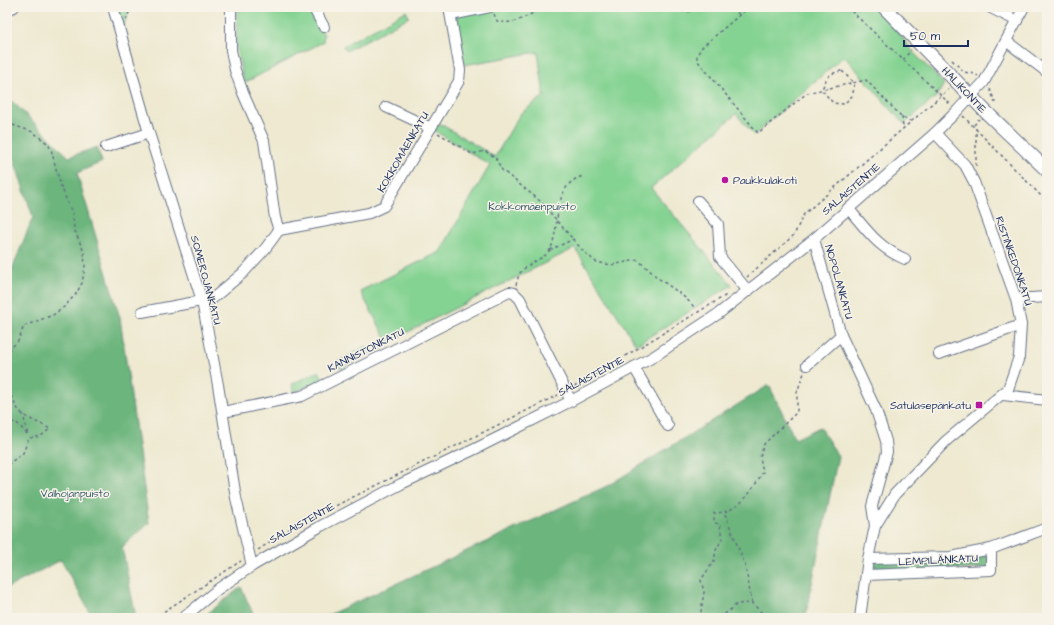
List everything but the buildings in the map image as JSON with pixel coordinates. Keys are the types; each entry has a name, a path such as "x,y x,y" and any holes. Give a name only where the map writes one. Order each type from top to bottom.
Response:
{"main road":[{"name":"HALIKONTIE","path":"884,7 960,77 971,97 1047,170"}],"street":[{"path":"7,10 14,7"},
{"name":"SOMEROJANKATU","path":"113,7 149,133 202,301 223,412 236,498 250,561"},
{"path":"142,312 212,299 243,272 265,249 279,230 275,218 264,141 242,93 235,70 231,50 231,7"},
{"path":"313,7 324,26"},
{"path":"989,7 1017,21"},
{"name":"SALAISTENTIE","path":"183,618 250,561 401,484 571,401 653,357 718,314 814,239 935,133 971,97 984,82 1024,7"},
{"path":"450,11 492,10"},
{"name":"KOKKOMÄENKATU","path":"279,230 369,213 384,206 455,88 460,76 450,11"},
{"path":"1006,41 1047,72"},
{"path":"386,107 431,128"},
{"path":"106,147 149,133"},
{"name":"RISTINKEDONKATU","path":"860,618 868,559 875,526 895,494 940,447 1008,390 1019,357 1021,326 1016,299 974,182 965,166 935,133"},
{"path":"698,200 718,224 720,257 748,291"},
{"path":"848,208 879,245 891,254 905,259"},
{"name":"NOPOLANKATU","path":"807,365 841,335 814,239"},
{"name":"KANNISTONKATU","path":"223,412 302,396 505,293 514,293"},
{"path":"514,293 520,299 571,401"},
{"path":"1016,299 1047,297"},
{"path":"939,354 1021,326"},
{"path":"841,335 876,410 886,441 887,452 872,506 875,526"},
{"path":"634,367 668,426"},
{"path":"1003,395 1047,400"},
{"name":"LEMPILÄNKATU","path":"868,559 951,558 991,549 1047,528"},
{"name":"LEMPILÄNKATU","path":"866,575 991,570 991,549"}],"path":[{"path":"492,10 497,21 507,24 518,21 543,7"},
{"path":"658,7 672,11 688,12 702,7"},
{"path":"723,7 733,8 739,15"},
{"path":"749,7 702,47 697,60 758,134 807,93 866,80 902,117 911,122"},
{"path":"760,7 763,11"},
{"path":"847,7 976,128 1047,202"},
{"path":"903,60 912,49"},
{"path":"842,71 854,83 853,95 844,104 833,103 822,90 826,78 832,72 842,71"},
{"path":"154,618 250,561 291,528 566,391 730,292 794,235 804,214 942,96 960,77"},
{"path":"902,117 903,128"},
{"path":"7,123 32,132 47,143 51,149 60,184 73,216 74,229 84,252 85,267 82,283 64,307 53,315 24,326 18,341 7,352"},
{"path":"431,128 472,154 485,151 495,157 502,170 540,201 557,223 574,239 584,252 596,262 610,265 637,260 648,267 657,277 686,296 695,308"},
{"path":"976,128 976,167"},
{"path":"550,250 556,231 562,191 577,178 583,176"},
{"path":"514,293 520,273 550,250 574,239"},
{"path":"700,618 704,592 701,580 714,561 716,550 722,539 720,525 714,522 714,513 725,513 744,501 763,472 760,457 764,444 797,412 797,392 807,365"},
{"path":"7,373 8,386 18,409 50,429 41,436 28,437"},
{"path":"7,465 23,453 28,437 24,414"},
{"path":"7,426 10,423 16,422 28,437"},
{"path":"725,513 745,565 752,603 767,618"},
{"path":"720,618 737,604 752,603"}],"green space":[{"path":"114,7 131,7 121,32"},
{"path":"237,7 309,7 324,35 323,42 244,83 236,45"},
{"name":"Kokkomäenpuisto","path":"454,7 876,7 891,22 913,52 944,84 937,96 904,124 844,56 754,135 736,114 651,188 732,285 636,345 575,248 388,342 360,291 440,252 490,165 435,131 439,123 495,157 520,114 544,96 538,52 464,65"},
{"path":"406,11 409,17 346,51 343,46"},
{"name":"Valhojanpuisto","path":"11,100 69,157 97,147 102,162 77,173 120,318 149,523 122,547 136,618 93,618 61,560 7,588 7,282 33,217 7,139 7,101"},
{"path":"366,346 370,354 341,369 337,362"},
{"path":"319,371 323,378 293,393 292,384"},
{"path":"769,385 795,439 820,427 838,456 805,618 322,618 609,485"},
{"path":"989,551 990,568 867,573 869,561"},
{"path":"241,587 255,618 202,618"}],"place":[{"name":"Paukkulakoti","path":"725,180"},
{"name":"Satulasepänkatu","path":"979,405"}]}
